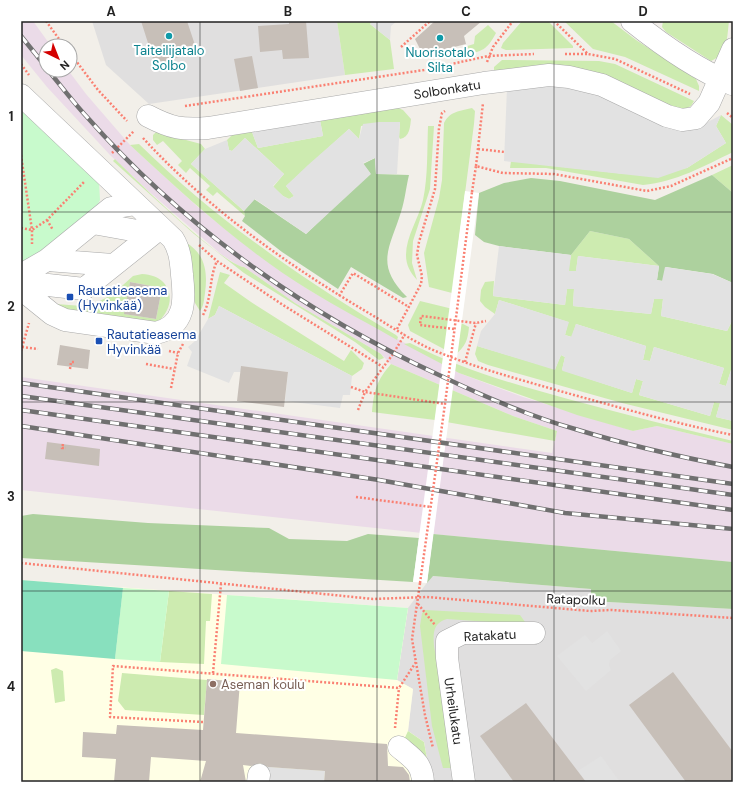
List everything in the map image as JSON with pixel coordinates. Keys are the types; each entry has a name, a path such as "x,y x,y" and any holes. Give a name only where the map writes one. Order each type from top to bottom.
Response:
{"street":[{"path":"641,24 674,52 726,82"},
{"name":"Solbonkatu","path":"142,123 188,129 208,128 484,83 549,75 569,77 602,85 667,116 682,120 696,118 726,82 733,49"},
{"path":"21,95 136,204"},
{"path":"102,173 111,208"},
{"path":"50,256 111,208 136,204"},
{"path":"133,251 136,204"},
{"path":"21,289 52,314 65,320 142,332 156,333 173,326 183,309 184,299 179,252 173,239 133,251 50,256"},
{"path":"50,256 133,251"},
{"path":"50,256 133,251"},
{"name":"Ratakatu","path":"447,641 463,633 534,633"},
{"name":"Urheilukatu","path":"447,641 447,658 461,781"},
{"path":"399,746 416,762 422,771 423,782"}],"path":[{"path":"46,21 58,38"},
{"path":"401,46 430,21"},
{"path":"554,21 588,54"},
{"path":"180,107 424,70 488,56 536,54"},
{"path":"558,54 588,54 615,59 709,103 733,118"},
{"path":"78,64 98,90 142,123 178,174 227,216 339,296 404,334 441,354 465,362 595,401 733,435"},
{"path":"434,754 424,715 412,639 476,166 483,102 477,103"},
{"path":"396,329 421,284 422,276 417,255 419,242 435,189 439,128 442,113 450,107"},
{"path":"21,228 32,230 47,220 102,173 142,123"},
{"path":"478,149 505,152"},
{"path":"21,155 32,234"},
{"path":"476,166 503,173 554,174 647,191 671,186 733,158"},
{"path":"217,261 283,305 383,367"},
{"path":"339,296 353,273 409,307"},
{"path":"454,328 420,325 421,316 466,320 476,323 486,321"},
{"path":"465,362 476,323"},
{"path":"358,410 365,392 394,354 404,334"},
{"path":"171,388 178,353 186,339"},
{"path":"22,346 38,349"},
{"path":"70,369 71,362 74,362"},
{"path":"146,364 174,369"},
{"path":"351,387 374,394 445,404"},
{"path":"62,444 62,448 66,448"},
{"path":"356,497 431,507"},
{"name":"Ratapolku","path":"21,563 372,599 418,597 590,611 611,610 733,618"},
{"path":"214,673 221,584"},
{"path":"417,603 447,641"},
{"path":"399,746 394,740 399,688 416,662"},
{"path":"204,722 110,717 113,666 399,688"}],"shaded area":[{"path":"21,21 33,21 45,38 38,38 38,76 21,55"},
{"path":"92,21 337,21 345,75 149,104 106,65"},
{"path":"373,21 397,21 391,26 390,40 370,24"},
{"path":"40,78 74,78 130,145 199,208 239,240 309,290 459,373 523,397 633,431 657,426 733,444 733,562 422,533 21,490 21,377 552,453 557,431 513,416 391,364 381,354 295,303 244,267 239,266 222,255 146,189 110,155"},
{"path":"567,85 702,125 721,115 716,126 726,143 687,168 658,178 504,161 507,88"},
{"path":"320,120 323,136 258,148 252,132"},
{"path":"400,122 397,174 376,174 375,158 363,163 371,174 306,234 255,199 244,211 191,164 205,149 227,140 229,150 232,151 245,138 284,174 273,186 283,196 289,199 294,196 286,186 349,129 359,139 363,124"},
{"path":"499,246 571,255 569,271 576,271 578,256 659,266 657,280 662,281 665,267 712,274 733,283 733,319 727,331 661,316 663,299 654,299 651,314 573,306 574,289 567,289 565,305 493,296"},
{"path":"499,300 569,322 565,335 571,337 576,324 646,346 643,360 650,361 654,347 724,368 719,384 726,386 731,370 733,371 733,421 716,417 720,403 714,402 710,416 639,395 643,381 636,379 632,393 563,371 565,357 561,355 555,370 477,346 481,331 495,314"},
{"path":"219,306 352,376 350,395 343,395 340,408 285,401 288,372 242,367 241,372 234,372 229,383 187,366 192,352 188,347 195,341 208,319 215,315"},
{"path":"432,576 591,589 591,601 733,609 733,782 431,782 424,742 408,731 413,689 397,680 408,608"},
{"name":"Aseman koulu","path":"21,580 408,608 397,680 413,689 408,731 424,742 431,782 21,782"},
{"path":"607,631 621,651 610,660 609,665 611,670 586,691 557,656 585,635 592,643"},
{"path":"601,756 620,782 586,782 578,771"},
{"path":"255,766 325,771 324,782 254,782"}],"green space":[{"path":"337,21 373,21 370,24 390,40 394,69 345,75"},
{"path":"522,21 548,21 573,46 573,48 506,50 501,48 503,43"},
{"path":"564,21 611,21 636,40 696,79 699,86 699,91 625,57 593,49"},
{"path":"663,21 729,21 724,49 717,58 711,61 666,32 662,27"},
{"path":"488,25 496,33 487,47 480,51 464,54 464,47 474,44 475,36"},
{"path":"502,60 599,61 615,64 694,101 691,106 685,109 494,71 494,67"},
{"path":"396,107 403,110 411,119 409,131 406,136 400,139 399,137 400,122 361,126 359,139 349,129 286,186 294,196 289,199 273,187 284,174 245,138 232,151 229,150 227,140 234,133 252,132 258,148 323,136 320,120"},
{"path":"472,108 475,111 474,124 452,293 429,287 424,253 439,198 442,180 444,123 452,114"},
{"path":"21,110 99,182 100,200 96,208 53,243 21,263"},
{"path":"721,115 733,125 733,152 690,173 667,181 643,185 546,168 510,168 511,161 625,174 687,168 726,143 716,126"},
{"path":"428,126 434,126 430,189 413,241 412,263 417,280 409,268 406,255 410,234 421,207 425,191"},
{"path":"156,132 201,144 205,149 191,164 244,211 245,216 217,192 213,196 206,190 210,186 190,168 186,173 178,165 182,161 163,141 157,145 153,140 153,135"},
{"path":"139,144 169,172 230,224 294,270 396,335 398,337 397,340 309,290 261,258 216,222 130,145"},
{"path":"375,158 376,174 409,175 402,207 389,246 388,256 388,265 391,275 407,297 403,298 351,267 338,289 282,252 242,221 245,216 244,211 254,199 306,234 370,173 363,164"},
{"path":"115,159 179,219 218,252 233,263 244,267 295,303 381,354 384,358 379,360 355,342 244,273 194,234 113,161"},
{"path":"733,165 733,193 712,175"},
{"path":"712,175 733,193 733,283 713,274 666,267 663,281 657,280 659,266 629,239 590,231 571,255 499,246 484,242 475,235 479,193 504,183 531,178 560,181 655,200"},
{"path":"590,231 629,239 659,266 578,256 576,271 568,271 571,255"},
{"path":"185,242 192,246 201,257 204,264 206,285 203,305 200,311 195,303"},
{"path":"220,272 230,275 224,283 251,302 344,361 351,350 364,363 362,369 352,376 219,306 215,315 208,319"},
{"path":"142,274 160,279 169,291 170,299 168,307 165,315 158,322 74,316 56,304 95,307 96,303 113,294 133,276","holes":["130,282 162,288 156,319 125,314"]},
{"path":"494,281 493,296 565,305 567,289 574,289 573,306 651,314 654,299 663,299 661,316 727,331 733,319 733,371 731,370 726,386 719,384 724,368 654,347 650,361 643,360 646,346 576,324 572,337 565,335 568,322 499,300 495,314 485,307 480,301 481,290 485,282"},
{"path":"420,301 457,310 461,323 469,327 468,336 465,343 455,355 410,331 408,325"},
{"path":"410,343 448,361 507,382 609,410 733,441 733,444 657,426 633,431 577,415 459,373 404,344"},
{"path":"477,346 555,369 561,355 565,357 562,370 632,393 636,379 643,381 639,395 710,416 714,402 720,403 716,417 733,421 733,430 622,403 488,365 478,361 475,354"},
{"path":"391,364 513,416 557,431 555,441 435,420 372,412 374,397 379,380"},
{"path":"33,514 148,523 269,528 289,539 347,541 368,534 419,538 413,582 21,558 21,516"},
{"path":"433,534 733,562 733,609 591,601 591,589 433,576 427,583"},
{"path":"21,580 123,588 115,659 21,651"},
{"path":"123,588 169,591 160,662 115,659"},
{"path":"169,591 212,594 210,621 206,621 204,664 160,662"},
{"path":"227,595 408,608 397,680 221,664"},
{"path":"425,610 520,615 525,622 518,624 447,619 436,626 434,633 434,646 446,715 451,768 443,768 432,726 420,626 422,613"},
{"path":"56,668 63,671 65,701 55,703 51,670"},
{"path":"122,673 207,680 204,715 125,710 118,701"},
{"path":"408,731 424,742 431,782 403,742"}],"pier":[{"path":"465,191 479,193 427,583 413,582"}],"building":[{"name":"Taiteilijatalo Solbo","path":"141,21 187,21 197,51 155,65"},
{"path":"289,21 306,21 309,58 283,59 282,50 260,52 258,26 289,24"},
{"name":"Nuorisotalo Silta","path":"435,21 482,21 464,36 466,44 423,55 415,39"},
{"path":"252,56 258,88 240,91 234,59"},
{"path":"130,282 162,288 156,319 124,314"},
{"path":"60,345 90,350 88,369 57,365"},
{"path":"241,366 288,372 284,407 237,401"},
{"path":"47,442 100,449 99,466 45,459"},
{"path":"673,672 733,752 733,782 686,782 629,705"},
{"path":"207,679 240,682 236,733 387,744 388,766 403,767 409,775 410,782 324,782 325,771 268,767 260,763 251,766 243,765 246,782 200,782 206,761 151,757 149,782 114,782 116,759 82,757 83,732 116,734 117,725 203,730"},
{"path":"526,703 586,782 514,782 480,736"}],"railway":[{"path":"21,36 38,57"},
{"path":"54,78 87,117 125,157 164,195 206,231 295,296 342,324 390,351 456,383 540,418 595,435 673,455 733,467"},
{"path":"21,383 733,484"},
{"path":"21,396 733,495"},
{"path":"21,410 733,510"},
{"path":"21,426 379,480 565,513 733,529"}],"place":[{"name":"Taiteilijatalo Solbo","path":"169,36"},
{"name":"Nuorisotalo Silta","path":"440,38"},
{"name":"Rautatieasema (Hyvinkää)","path":"70,297"},
{"name":"Rautatieasema Hyvinkää","path":"99,341"},
{"name":"Aseman koulu","path":"213,684"}]}
